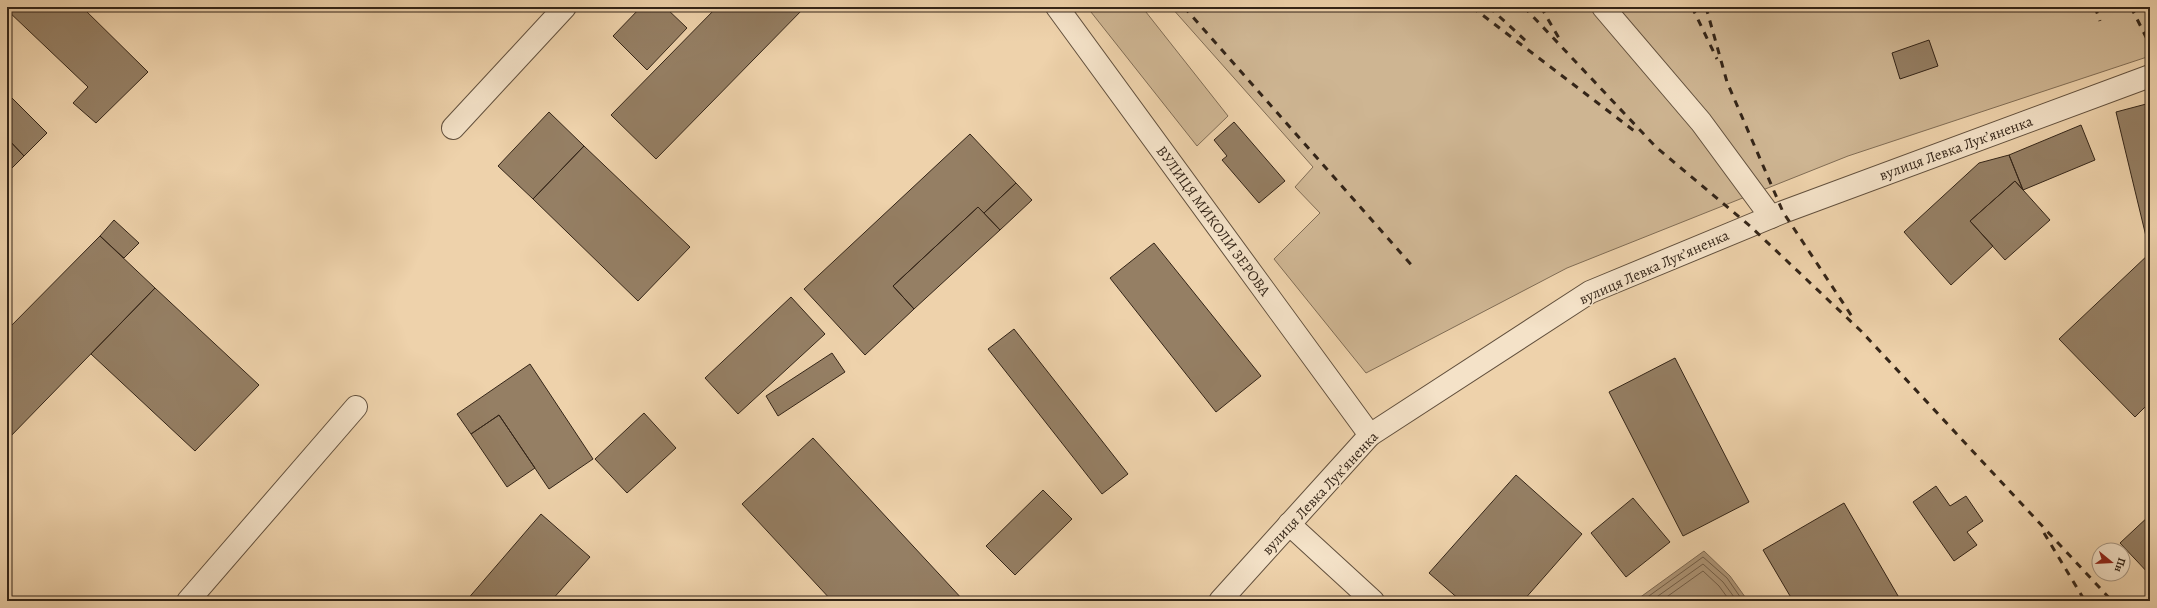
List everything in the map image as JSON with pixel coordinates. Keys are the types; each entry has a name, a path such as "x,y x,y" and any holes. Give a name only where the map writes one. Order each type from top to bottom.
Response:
{"street":[{"path":"453,128 565,7"},
{"name":"ВУЛИЦЯ МИКОЛИ ЗЕРОВА","path":"1057,7 1370,435"},
{"path":"1603,7 1701,122 1771,217"},
{"name":"вулиця Левка Лукʼяненка","path":"1220,601 1370,435 1590,292 1771,217 2150,76"},
{"path":"188,601 356,407"},
{"path":"1289,524 1373,601"}],"shaded area":[{"path":"1087,7 1142,7 1228,116 1197,146"},
{"path":"1171,7 2150,7 2150,56 1848,156 1567,268 1366,373 1274,259 1320,213 1295,187 1313,167"}],"water":[{"path":"1704,551 1730,576 1748,601 1635,601"}],"building":[{"path":"7,7 82,7 148,72 96,123 73,103 88,87 7,10"},
{"path":"641,7 665,7 687,28 647,70 613,36"},
{"path":"717,7 805,7 656,159 611,115"},
{"path":"1929,40 1938,66 1900,79 1892,53"},
{"path":"7,93 47,133 24,156 7,138"},
{"path":"2150,103 2150,253 2116,112"},
{"path":"549,112 584,146 533,199 498,166"},
{"path":"1234,122 1285,181 1259,203 1222,160 1227,156 1214,140"},
{"path":"2081,125 2095,160 2023,190 2009,155"},
{"path":"970,134 1016,183 984,213 978,207 893,286 914,309 865,355 804,289"},
{"path":"7,138 24,156 7,173"},
{"path":"584,146 690,247 638,301 533,199"},
{"path":"2009,155 2023,190 2015,181 1970,221 1993,246 1951,285 1904,232 1979,163"},
{"path":"2015,181 2050,220 2005,260 1970,221"},
{"path":"1016,183 1032,200 1000,230 984,213"},
{"path":"978,207 1000,230 914,309 893,286"},
{"path":"114,220 139,243 124,258 100,236"},
{"path":"100,236 155,288 7,440 7,330"},
{"path":"1154,243 1261,376 1216,412 1110,278"},
{"path":"2150,253 2150,402 2135,417 2059,339"},
{"path":"155,288 259,385 195,451 91,354"},
{"path":"791,297 825,334 738,414 705,378"},
{"path":"1014,329 1128,474 1102,494 988,349"},
{"path":"832,353 845,372 778,416 766,396"},
{"path":"1675,358 1749,502 1683,536 1609,392"},
{"path":"530,364 593,459 549,489 499,415 471,434 457,414"},
{"path":"644,413 676,448 627,493 595,459"},
{"path":"499,415 535,468 507,487 471,434"},
{"path":"813,438 964,601 832,601 742,504"},
{"path":"1516,475 1582,534 1523,601 1461,601 1429,573"},
{"path":"1936,486 1950,506 1966,496 1983,521 1967,532 1977,545 1954,561 1913,502"},
{"path":"1043,490 1072,519 1015,575 986,546"},
{"path":"1633,498 1670,542 1626,577 1591,533"},
{"path":"1844,503 1901,601 1793,601 1763,550"},
{"path":"541,514 590,557 551,601 466,601"},
{"path":"2150,515 2150,575 2131,555 2131,542 2121,542"}],"railway":[{"path":"1184,7 1414,268"},
{"path":"1472,7 1637,133"},
{"path":"1489,7 1527,42"},
{"path":"1524,7 1656,147 1750,226 1861,331 2112,601"},
{"path":"1541,7 1560,40"},
{"path":"1692,7 1717,59"},
{"path":"1706,7 1727,82 1783,212 1853,318"},
{"path":"2095,7 2100,21"},
{"path":"2131,7 2150,45"},
{"path":"2044,533 2085,601"}]}
